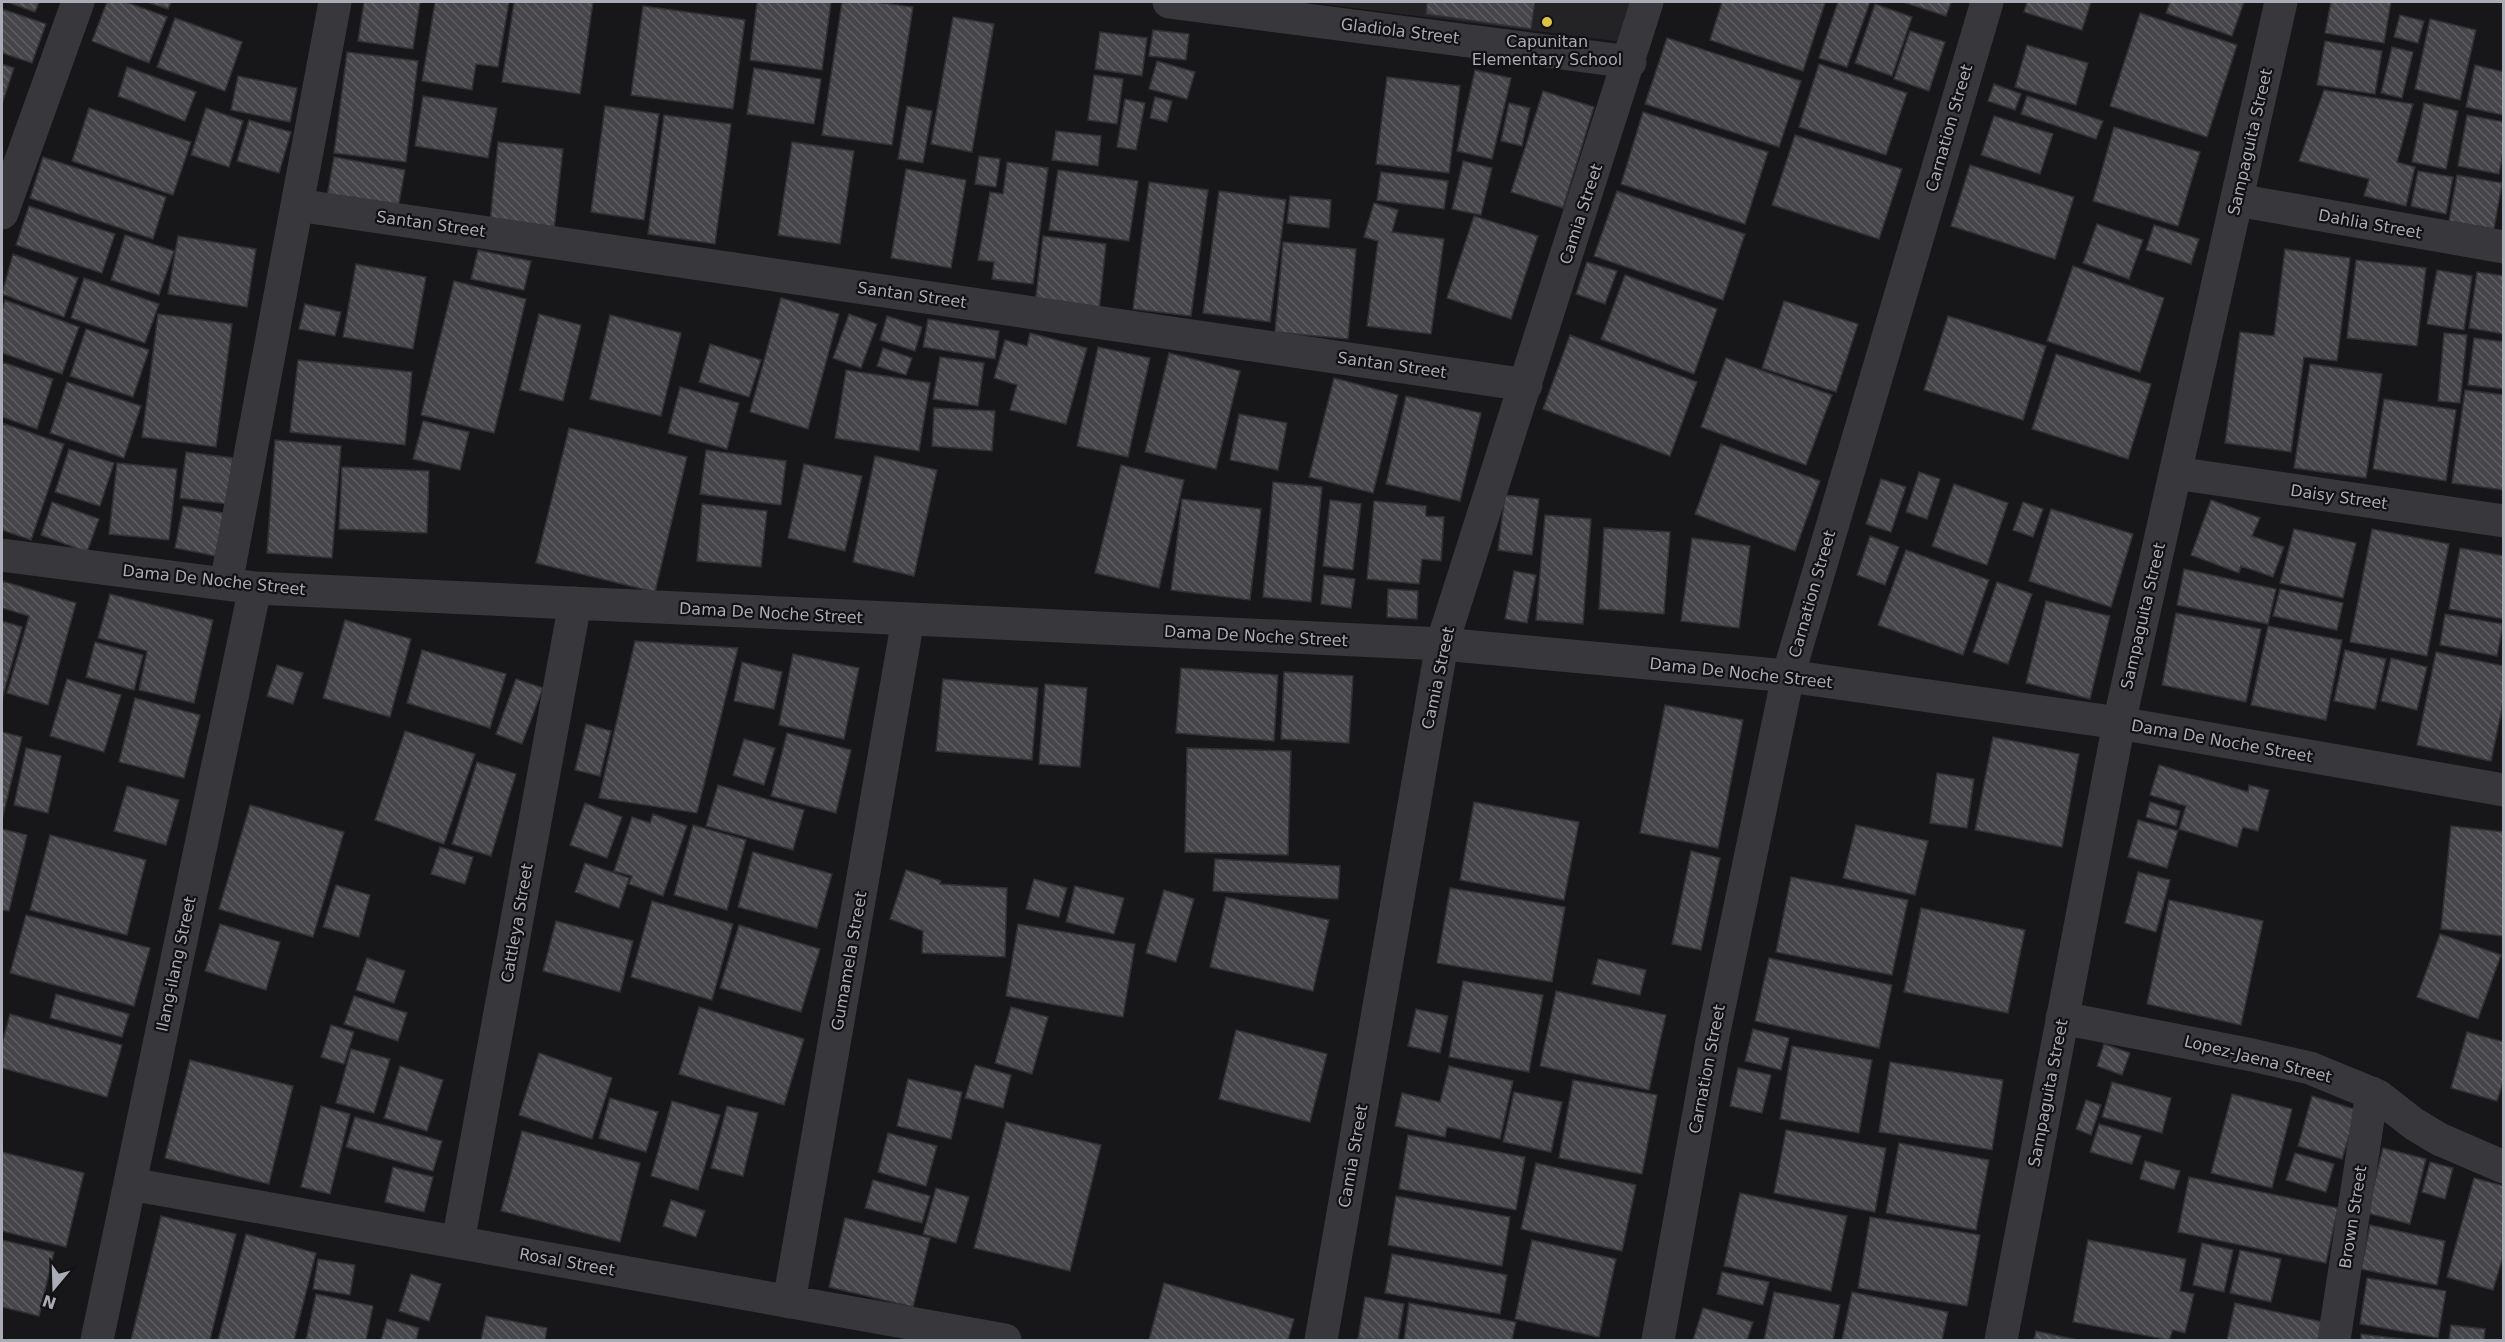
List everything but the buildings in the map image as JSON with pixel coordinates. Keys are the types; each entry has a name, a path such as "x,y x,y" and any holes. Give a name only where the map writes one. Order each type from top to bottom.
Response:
{"street":[{"path":"2,213 78,2"},
{"name":"Ilang-ilang Street","path":"97,1341 130,1184 241,586 297,205 334,2"},
{"name":"Gladiola Street","path":"1169,2 1630,62"},
{"name":"Camia Street","path":"1321,1341 1442,644 1630,62 1647,2"},
{"name":"Carnation Street","path":"1658,1341 1712,1041 1788,676 1987,2"},
{"name":"Sampaguita Street","path":"2001,1341 2119,723 2281,2"},
{"name":"Dahlia Street","path":"2237,200 2504,247"},
{"name":"Santan Street","path":"297,205 1526,385"},
{"name":"Daisy Street","path":"2175,473 2504,521"},
{"name":"Dama De Noche Street","path":"2,555 241,586 1442,644 1788,676 2119,723 2504,790"},
{"name":"Cattleya Street","path":"459,1242 575,603"},
{"name":"Gumamela Street","path":"789,1302 908,619"},
{"name":"Lopez-Jaena Street","path":"2062,1018 2310,1068 2372,1093 2439,1139 2504,1167"},
{"name":"Brown Street","path":"2334,1341 2372,1093"},
{"name":"Rosal Street","path":"130,1184 1005,1341"}],"shaded area":[{"name":"Capunitan Elementary School","path":"1306,2 1635,2 1623,42"}],"place":[{"name":"Capunitan Elementary School","path":"1547,22"}]}
